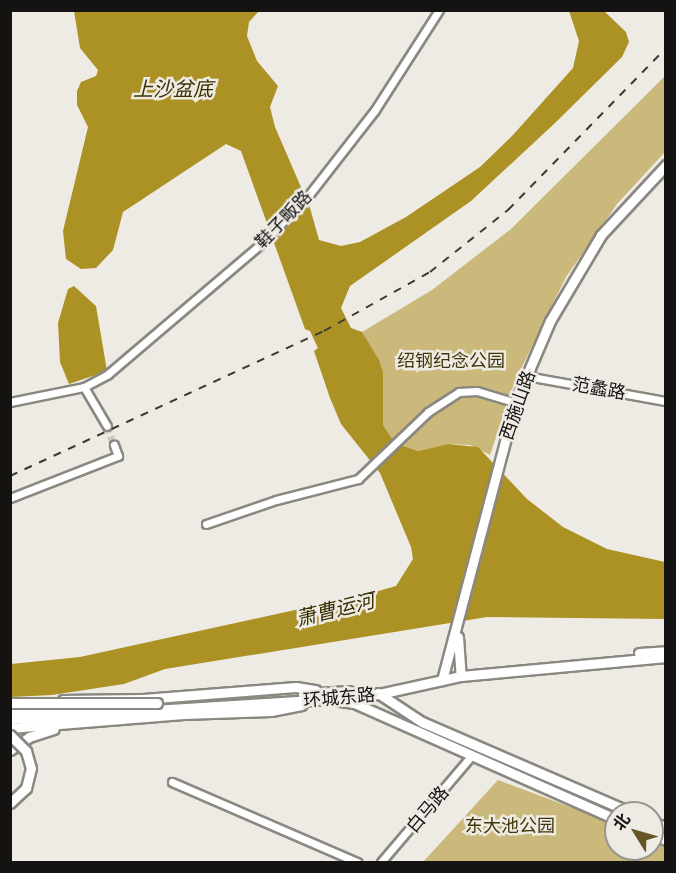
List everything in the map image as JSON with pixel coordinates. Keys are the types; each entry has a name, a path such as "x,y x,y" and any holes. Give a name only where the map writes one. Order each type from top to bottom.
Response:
{"main road":[{"name":"西施山路","path":"442,677 454,642 517,407 550,321 601,235 666,165"},
{"name":"西施山路","path":"517,407 554,323 604,238 666,174"},
{"name":"西施山路","path":"454,642 460,673"},
{"path":"644,656 666,644"},
{"name":"环城东路","path":"10,711 327,697 377,691 460,673 644,656 666,651"},
{"name":"环城东路","path":"644,656 666,657"},
{"path":"644,656 666,664"},
{"path":"10,704 85,697 143,699 296,687 354,703 604,814"},
{"path":"377,691 422,722 604,801"},
{"path":"10,728 183,714 271,711 327,697"},
{"name":"环城东路","path":"10,719 278,698"},
{"path":"10,704 157,703"},
{"path":"10,750 29,737 70,724"},
{"path":"10,735 26,751 31,768 26,788 10,804"}],"street":[{"name":"鞋子畈路","path":"10,402 84,387 108,374 262,243 308,196 375,110 439,10"},
{"name":"范蠡路","path":"532,377 666,400"},
{"path":"84,387 107,426"},
{"path":"206,524 276,500 358,479 368,472 428,412 459,392 477,391 517,407"},
{"path":"10,498 117,456 114,445"},
{"name":"白马路","path":"381,862 472,755"},
{"path":"172,782 357,862"}],"green space":[{"name":"绍钢纪念公园","path":"665,76 665,152 617,204 566,277 515,381 490,455 470,445 448,444 418,451 395,443 383,425 383,372 362,332 432,290 511,229"},
{"name":"东大池公园","path":"498,780 604,820 604,861 664,861 665,843 665,862 423,862"}],"water":[{"path":"74,11 259,11 249,22 247,36 257,61 278,86 270,107 275,127 310,208 319,240 341,246 360,242 406,217 480,167 512,136 573,68 579,41 569,11 604,11 626,32 629,42 622,57 554,124 471,201 350,286 341,308 351,328 362,332 379,360 383,372 383,425 395,443 418,451 448,444 478,447 527,499 563,527 607,549 665,562 665,619 487,617 165,669 124,684 52,695 11,697 11,664 80,657 368,594 396,586 413,559 411,547 380,473 341,424 330,398 314,351 318,348 310,331 305,329 241,151 226,144 123,212 113,250 96,268 81,269 66,259 63,231 88,127 77,105 77,91 81,82 96,76 98,70 80,48"},
{"path":"74,286 96,306 107,371 69,384 60,362 58,323 68,289"}],"tunnel":[{"path":"107,426 114,445"}],"railway":[{"path":"10,476 324,331 430,272 508,210 666,48"}],"water label":[{"name":"上沙盆底","path":"173,88"},
{"name":"萧曹运河","path":"335,609"}]}
